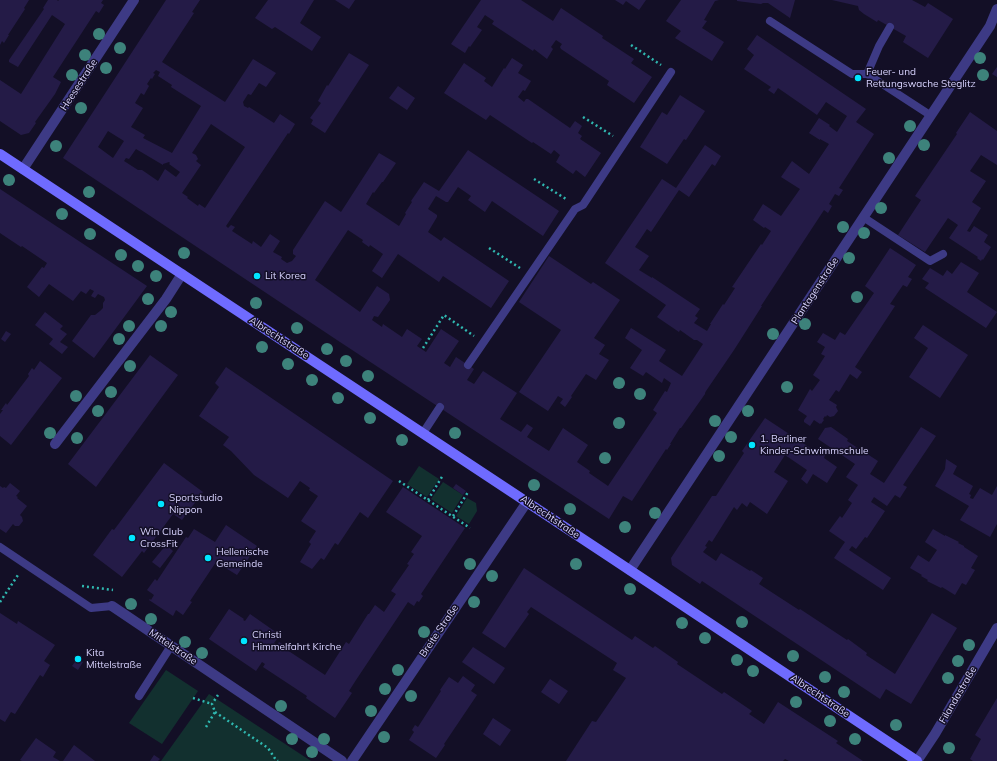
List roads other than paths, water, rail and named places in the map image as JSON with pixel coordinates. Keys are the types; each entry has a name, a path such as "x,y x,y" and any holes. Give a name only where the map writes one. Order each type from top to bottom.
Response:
{"main road":[{"name":"Albrechtstraße","path":"0,154 917,761"}],"street":[{"name":"Heesestraße","path":"23,169 134,0"},
{"name":"Plantagenstraße","path":"630,570 990,26 997,9"},
{"path":"55,444 166,299 182,274"},
{"name":"Breite Straße","path":"352,761 527,502"},
{"name":"Mittelstraße","path":"112,606 342,761"},
{"name":"Filandastraße","path":"917,761 935,734 997,628"}],"lane":[{"path":"770,21 852,74 867,74 930,115"},
{"path":"867,74 879,46 890,27"},
{"path":"468,365 575,209 583,205 671,72"},
{"path":"863,217 930,261 942,254"},
{"path":"423,433 440,407"},
{"name":"Mittelstraße","path":"0,547 91,608 112,606"},
{"path":"139,696 171,646"}],"place":[{"name":"Feuer- und Rettungswache Steglitz","path":"858,78"},
{"name":"Lit Korea","path":"257,276"},
{"name":"1. Berliner Kinder-Schwimmschule","path":"752,445"},
{"name":"Sportstudio Nippon","path":"161,504"},
{"name":"Win Club CrossFit","path":"132,538"},
{"name":"Hellenische Gemeinde","path":"208,558"},
{"name":"Christi Himmelfahrt Kirche","path":"244,641"},
{"name":"Kita Mittelstraße","path":"78,659"}]}
